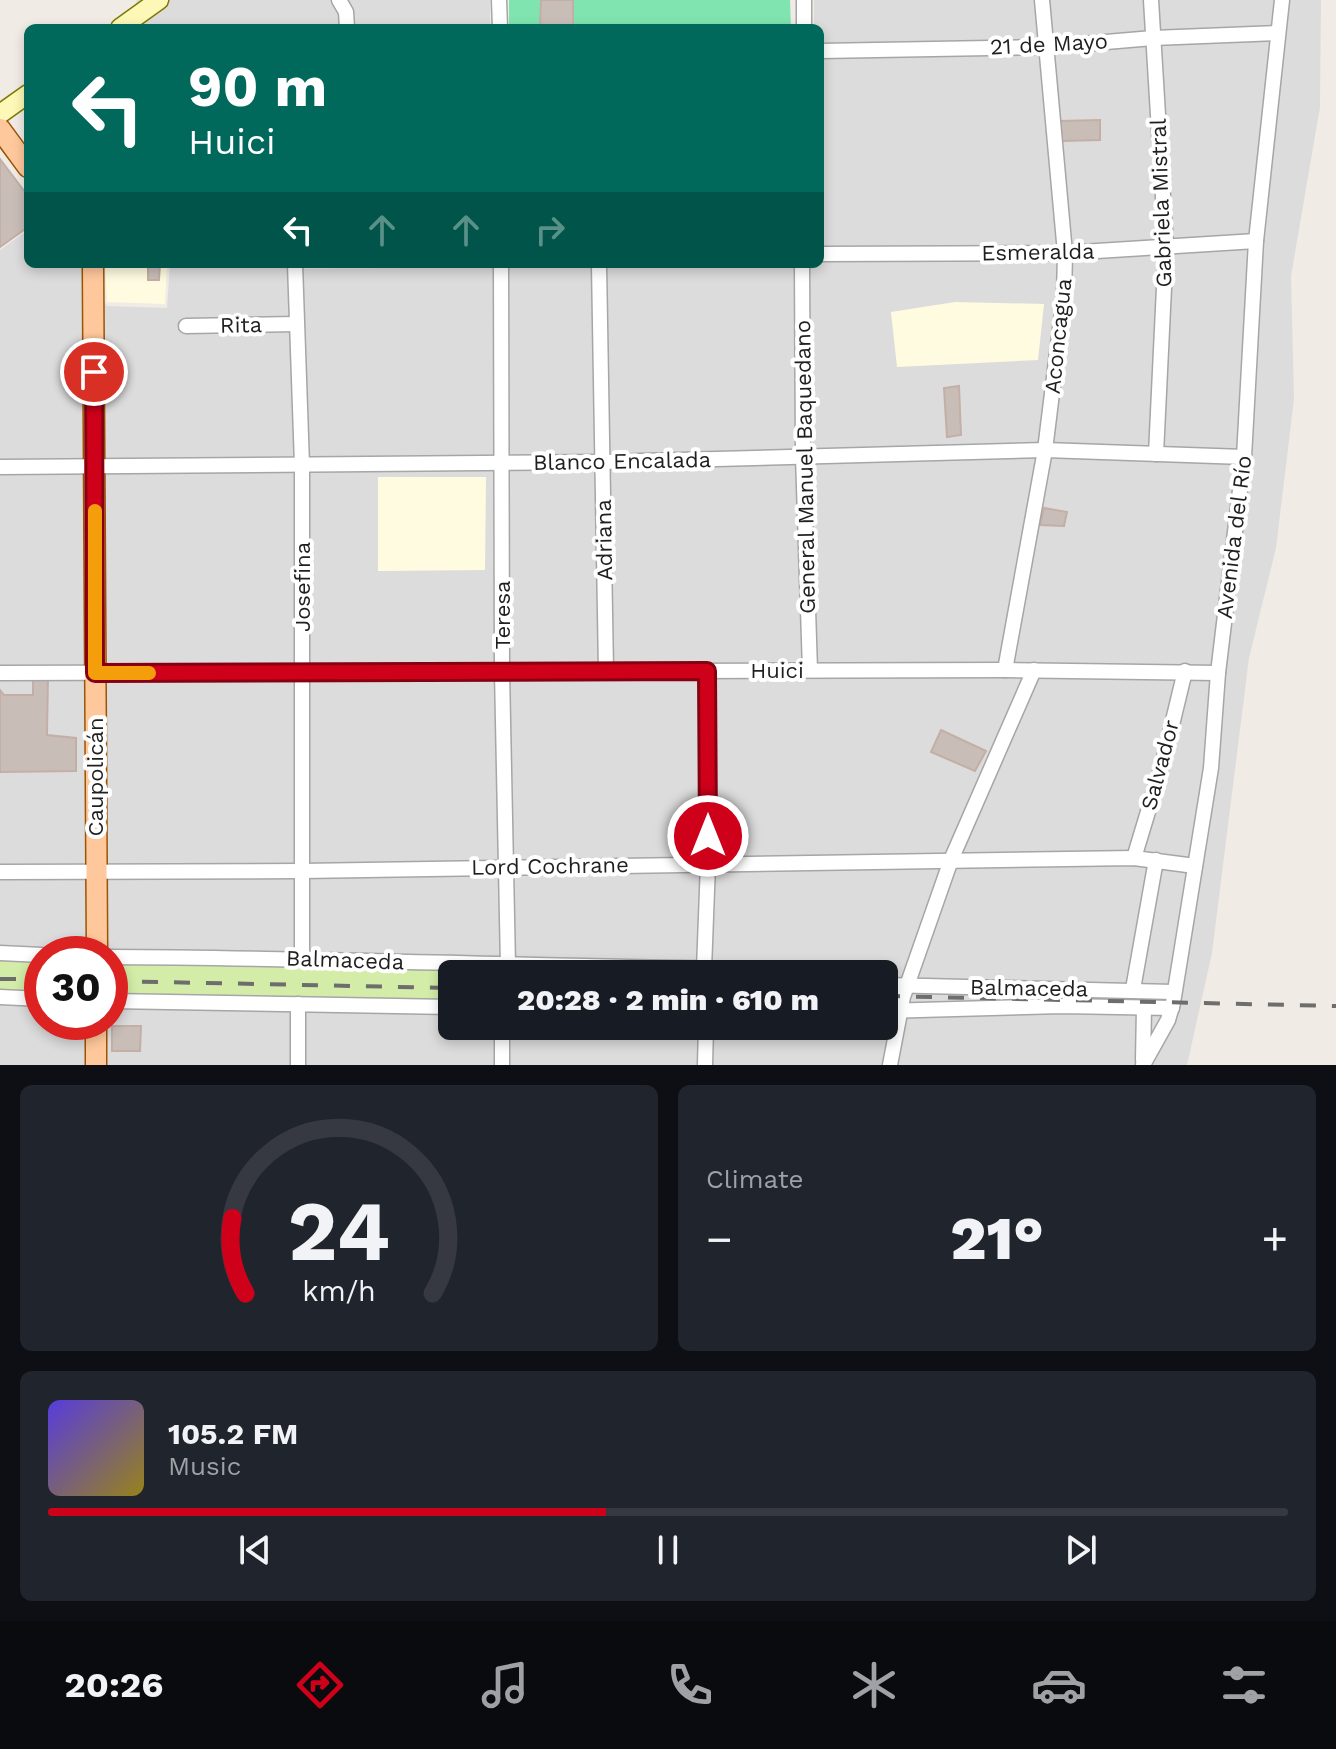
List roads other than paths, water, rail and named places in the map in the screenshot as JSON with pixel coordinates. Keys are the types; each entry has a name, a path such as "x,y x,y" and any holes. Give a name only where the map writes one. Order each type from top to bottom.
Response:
{"main road":[{"path":"0,129 24,162"},
{"name":"Caupolicán","path":"93,268 97,936"},
{"path":"96,1040 96,1065"}],"street":[{"path":"126,24 159,0"},
{"path":"339,0 346,12 347,24"},
{"path":"499,0 500,24"},
{"path":"804,0 804,24"},
{"name":"Aconcagua","path":"1005,670 1045,450 1064,296 1065,253 1042,0"},
{"name":"Gabriela Mistral","path":"1151,0 1166,246 1156,454"},
{"name":"Avenida del Río","path":"1143,1064 1172,1008 1211,768 1218,673 1244,457 1256,241 1282,0"},
{"name":"21 de Mayo","path":"824,51 1047,47 1153,38 1278,33"},
{"path":"0,114 24,97"},
{"name":"Esmeralda","path":"824,254 1065,253 1256,241"},
{"name":"Josefina","path":"296,268 302,465 302,958"},
{"name":"Teresa","path":"501,268 502,672 508,960"},
{"name":"Adriana","path":"599,268 606,671"},
{"name":"General Manuel Baquedano","path":"802,268 803,456 810,670"},
{"name":"Rita","path":"186,326 296,324"},
{"name":"Blanco Encalada","path":"0,467 603,462 1045,450 1244,457"},
{"path":"890,1065 906,986 951,860 1034,670"},
{"name":"Huici","path":"0,673 1034,670 1218,673"},
{"path":"704,960 708,864 707,671"},
{"name":"Salvador","path":"1134,858 1163,762 1185,671"},
{"name":"Lord Cochrane","path":"0,872 302,871 1134,858 1195,866"},
{"path":"1133,989 1156,860"},
{"path":"0,953 24,954"},
{"name":"Balmaceda","path":"128,957 302,958 438,963"},
{"name":"Balmaceda","path":"898,986 1174,992"},
{"path":"0,997 24,998"},
{"name":"Balmaceda","path":"128,1001 438,1007"},
{"path":"298,1004 298,1065"},
{"name":"Balmaceda","path":"900,1010 1062,1006 1172,1008"},
{"name":"Avenida del Río","path":"1143,1064 1144,1008"},
{"path":"502,1040 502,1065"},
{"path":"705,1065 706,1040"}],"railway":[{"path":"0,979 24,979"},
{"path":"128,981 438,988"},
{"path":"898,996 1336,1006"}]}
